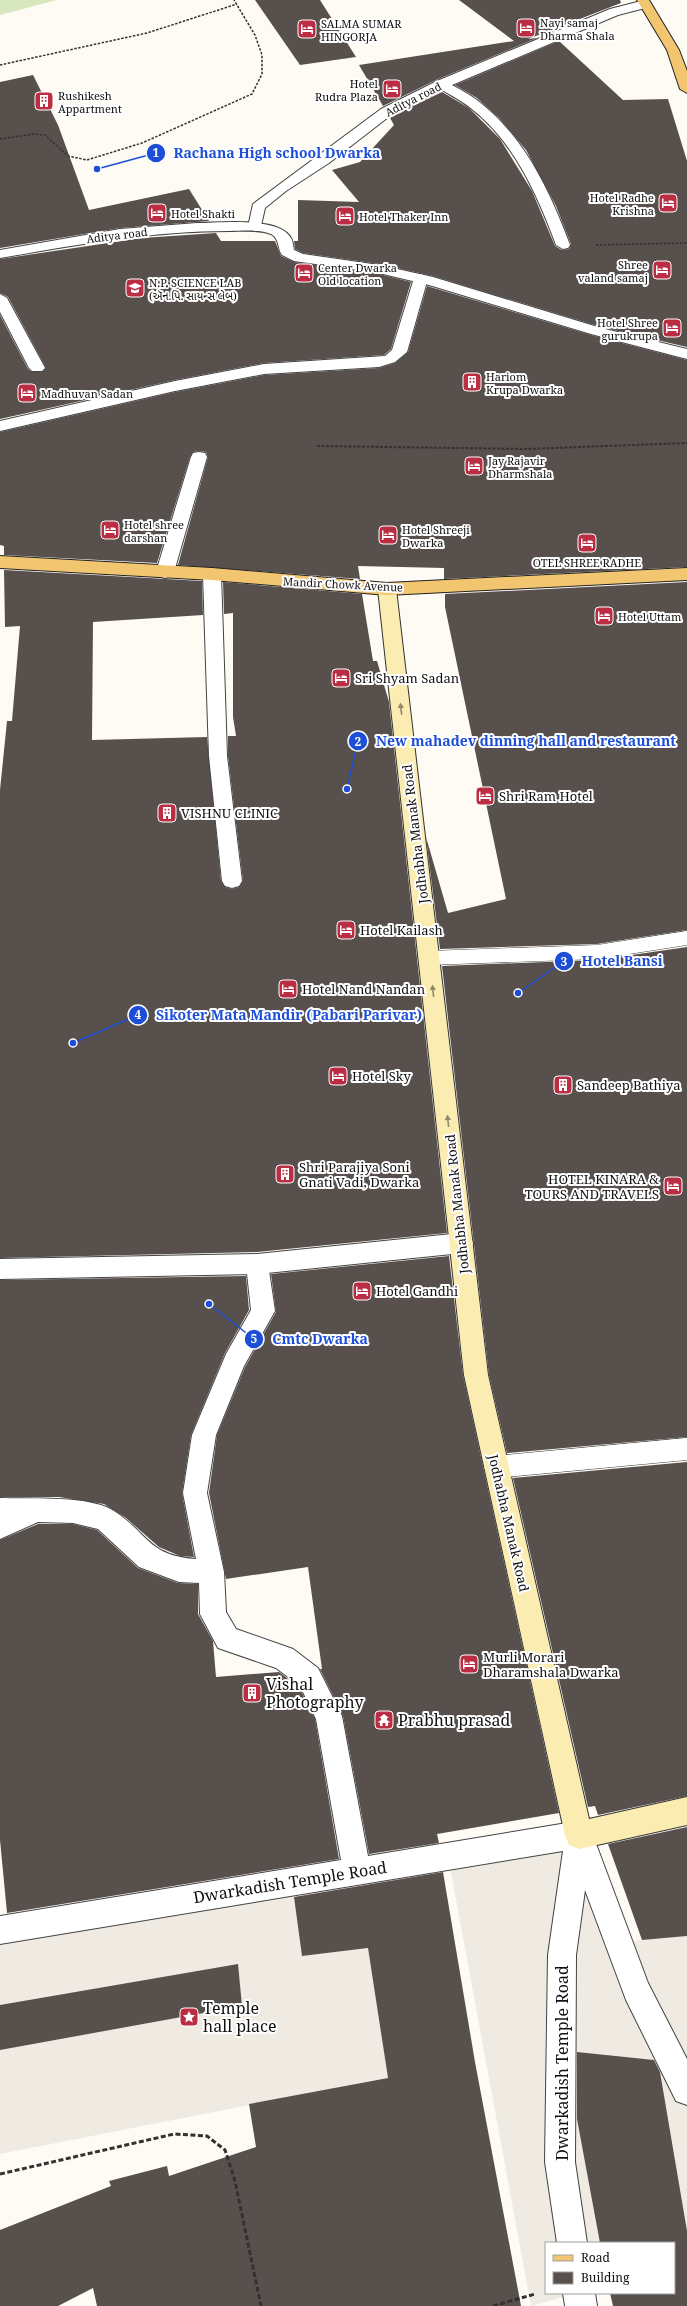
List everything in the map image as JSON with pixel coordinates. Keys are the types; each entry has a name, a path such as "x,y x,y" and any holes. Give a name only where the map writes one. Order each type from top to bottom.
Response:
{"main road":[{"path":"644,2 672,50 687,89"},
{"name":"Mandir Chowk Avenue","path":"0,562 212,574 387,589 687,574"},
{"name":"Jodhabha Manak Road","path":"387,589 476,1375 579,1835"},
{"path":"579,1835 687,1811"}],"street":[{"name":"Aditya road","path":"0,254 120,233 197,227 254,227 258,207 281,188 324,160 386,112 442,84 614,12 644,2"},
{"path":"442,84 479,108 509,140 537,184 564,245"},
{"path":"254,227 276,231 285,239 287,252 299,258 379,269 422,278 596,332 687,354"},
{"path":"0,426 175,386 264,369 379,362 390,359 399,352 422,278"},
{"path":"0,298 37,368"},
{"path":"165,572 199,457"},
{"path":"212,574 218,756 232,881"},
{"path":"0,1269 257,1264 462,1243"},
{"path":"257,1264 263,1311 234,1361 204,1435 195,1493 211,1572 212,1614 227,1639 284,1658 309,1677 329,1716 357,1871"},
{"path":"0,1510 73,1512 105,1519 148,1558 179,1570 211,1572"},
{"path":"0,1527 38,1511"},
{"path":"579,1835 636,1990 687,2090"},
{"name":"Dwarkadish Temple Road","path":"0,1930 579,1835 562,1954 560,2162 572,2242"},
{"path":"579,2294 581,2306"}],"lane":[{"path":"429,958 597,952 687,938"},
{"path":"496,1467 687,1449"}],"path":[{"path":"0,139 34,134 45,135 68,156 76,159 87,160 142,143 252,94 262,74 263,56 246,19 234,0"},
{"path":"0,65 147,33 237,4"},
{"path":"564,245 687,243"},
{"path":"317,446 527,449 687,443"},
{"path":"0,2174 174,2134 207,2136 225,2150 233,2175 262,2306"},
{"path":"493,2306 538,2293"}],"green space":[{"path":"0,0 57,0 0,15"}],"shaded area":[{"path":"579,1835 618,1942 687,1936 687,2271 675,2245 675,2242 545,2242 545,2294 573,2294 531,2306 448,1856"},
{"name":"Temple hall place","path":"292,1882 303,1956 368,1948 388,2078 0,2154 0,1930"}],"building":[{"name":"SALMA SUMAR HINGORJA","path":"255,0 320,0 356,57 300,65"},
{"path":"459,0 620,0 621,3 528,39 537,38 436,80 383,106 359,65 514,41"},
{"path":"559,41 623,100 668,99 687,161 687,347 601,327 433,276 379,264 303,253 295,249 294,241 298,241 298,200 359,202 332,170 360,162 394,125 390,118 392,116 442,92 469,108 500,139 532,191 555,246 562,250 569,249 571,244 556,206 526,150 499,118 477,98 455,85"},
{"path":"33,75 58,125 89,210 189,189 209,221 120,228 0,248 0,82"},
{"path":"216,233 221,241 275,241 281,256 294,262 379,274 411,282 391,349 384,355 264,363 175,380 0,419 0,315 28,369 32,372 42,372 46,368 8,297 0,293 0,259 142,238"},
{"path":"427,286 591,335 687,360 687,567 444,579 444,568 358,566 360,579 178,565 208,457 206,452 199,451 193,452 190,457 157,563 4,555 4,546 0,545 0,432 175,392 264,375 379,368 395,363 408,352"},
{"path":"4,570 202,581 203,615 93,622 92,740 207,737 221,881 225,887 232,889 239,887 243,881 228,756 228,736 236,736 233,717 233,613 224,614 223,582 362,594 373,661 377,661 389,702 447,1233 257,1252 0,1258 0,790 7,721 12,721 20,626 5,627"},
{"path":"687,582 687,930 597,944 440,949 426,837 448,913 506,899 445,607 445,594"},
{"path":"687,947 687,1437 507,1453 489,1375 442,966 597,960"},
{"path":"449,1256 463,1375 559,1813 437,1834 439,1843 369,1854 343,1716 320,1669 322,1669 308,1567 226,1579 209,1493 217,1435 245,1367 276,1312 271,1274"},
{"path":"246,1276 249,1310 225,1353 191,1435 182,1493 194,1557 180,1556 159,1547 126,1518 104,1504 59,1497 0,1497 0,1280"},
{"path":"687,1462 687,1796 598,1815 595,1806 588,1807 513,1478"},
{"path":"38,1524 73,1524 97,1530 138,1568 178,1583 198,1584 198,1614 213,1641 216,1677 279,1672 299,1687 315,1719 339,1859 7,1913 0,1840 0,1540"},
{"path":"687,1827 687,1936 642,1940 608,1844"},
{"path":"443,1872 475,2062 521,2306 97,2306 93,2288 58,2306 0,2306 0,2230 111,2186 109,2181 167,2166 169,2176 256,2147 249,2104 388,2078 368,1948 302,1956 294,1897"},
{"path":"238,1964 242,2006 0,2050 0,2005"},
{"path":"577,2052 654,2060 660,2072 687,2231 687,2306 613,2306 610,2294 675,2294 675,2242 600,2242 577,2119"}],"place":[{"name":"Nayi samaj Dharma Shala","path":"526,28"},
{"name":"SALMA SUMAR HINGORJA","path":"307,29"},
{"name":"Hotel Rudra Plaza","path":"392,89"},
{"name":"Rushikesh Appartment","path":"44,101"},
{"name":"Rachana High school Dwarka","path":"97,169"},
{"name":"Hotel Radhe Krishna","path":"668,203"},
{"name":"Hotel Shakti","path":"157,213"},
{"name":"Hotel Thaker Inn","path":"345,216"},
{"name":"Shree valand samaj","path":"662,270"},
{"name":"Center Dwarka Old location","path":"304,273"},
{"name":"N.P. SCIENCE LAB (ઍન.પિ. સાયન્સ લેબ)","path":"135,288"},
{"name":"Hotel Shree gurukrupa","path":"672,328"},
{"name":"Hariom Krupa Dwarka","path":"472,382"},
{"name":"Madhuvan Sadan","path":"27,393"},
{"name":"Jay Rajavir Dharmshala","path":"474,466"},
{"name":"Hotel shree darshan","path":"110,530"},
{"name":"Hotel Shreeji Dwarka","path":"388,535"},
{"name":"OTEL SHREE RADHE","path":"587,543"},
{"name":"Hotel Uttam","path":"604,616"},
{"name":"Sri Shyam Sadan","path":"341,678"},
{"name":"New mahadev dinning hall and restaurant","path":"347,789"},
{"name":"Shri Ram Hotel","path":"485,796"},
{"name":"VISHNU CLINIC","path":"167,813"},
{"name":"Hotel Kailash","path":"346,930"},
{"name":"Hotel Nand Nandan","path":"288,989"},
{"name":"Hotel Bansi","path":"518,993"},
{"name":"Sikoter Mata Mandir (Pabari Parivar)","path":"73,1043"},
{"name":"Hotel Sky","path":"338,1076"},
{"name":"Sandeep Bathiya","path":"563,1085"},
{"name":"Shri Parajiya Soni Gnati Vadi, Dwarka","path":"285,1174"},
{"name":"HOTEL KINARA & TOURS AND TRAVELS","path":"673,1186"},
{"name":"Hotel Gandhi","path":"362,1291"},
{"name":"Cmtc Dwarka","path":"209,1304"},
{"name":"Murli Morari Dharamshala Dwarka","path":"469,1664"},
{"name":"Vishal Photography","path":"252,1693"},
{"name":"Prabhu prasad","path":"384,1720"},
{"name":"Temple hall place","path":"189,2017"}]}
